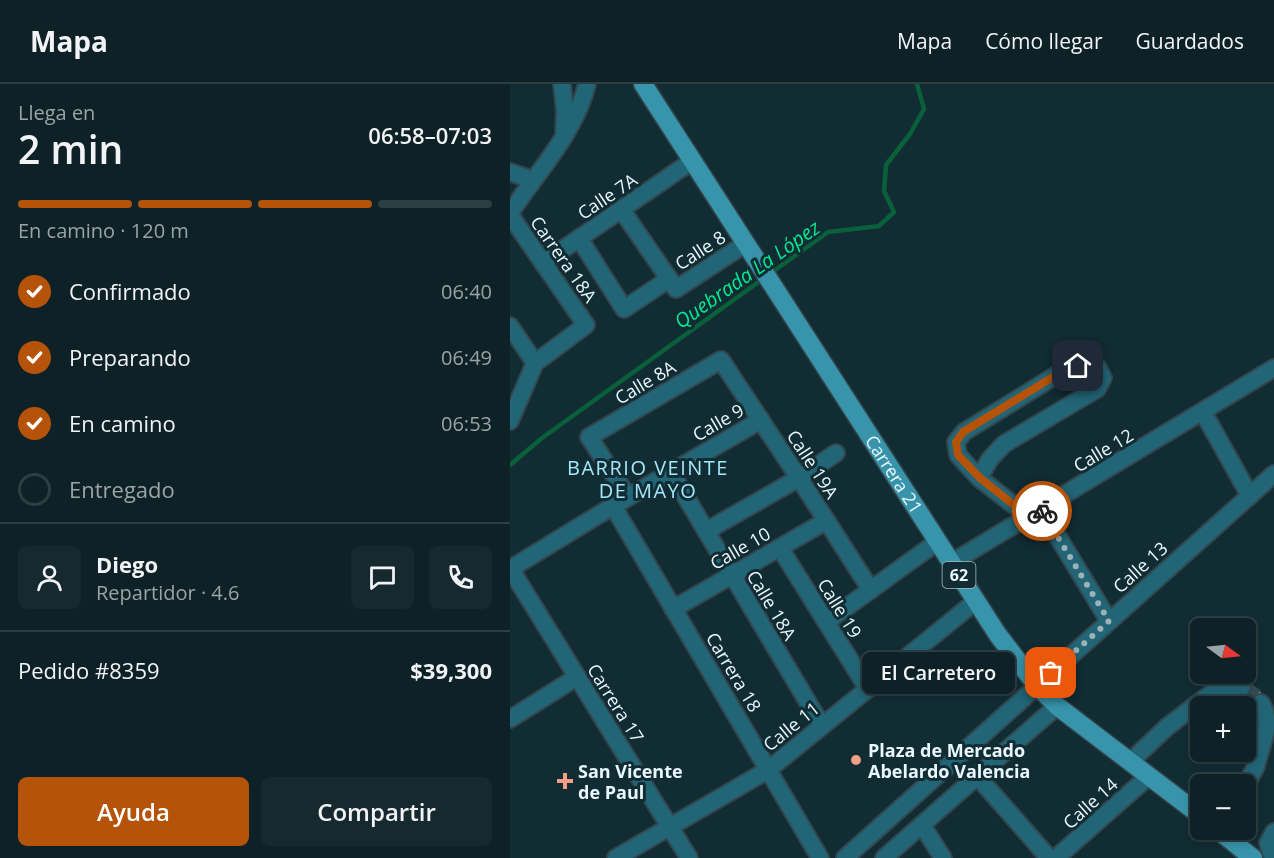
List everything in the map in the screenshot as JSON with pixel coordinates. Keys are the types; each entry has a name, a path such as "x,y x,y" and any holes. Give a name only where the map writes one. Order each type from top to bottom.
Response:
{"main road":[{"name":"Carrera 21","path":"643,84 998,635 1037,686 1056,706 1190,807"},
{"path":"1230,840 1252,858"}],"street":[{"path":"562,84 565,111 564,138"},
{"path":"510,214 564,138 580,107 587,84"},
{"name":"Calle 7A","path":"543,263 692,161"},
{"path":"510,172 532,180"},
{"path":"621,209 672,284"},
{"name":"Carrera 18A","path":"510,214 586,325 535,363"},
{"name":"Calle 8","path":"579,238 624,309 745,244"},
{"path":"510,326 535,363 510,421"},
{"name":"Calle 19A","path":"720,360 800,478 871,591"},
{"name":"Calle 8A","path":"589,437 720,360"},
{"path":"980,478 990,459 1004,444 1097,389 1103,378 1098,368 1090,364 1066,369 963,432 956,442 958,455 980,478 1035,513 1109,621"},
{"name":"Calle 12","path":"951,563 1274,368"},
{"path":"1203,412 1250,496"},
{"name":"Calle 9","path":"510,568 620,501 761,420"},
{"name":"Carrera 18","path":"589,437 674,609 820,858"},
{"path":"706,531 800,478 836,453"},
{"name":"Calle 18A","path":"671,472 822,726"},
{"name":"Calle 13","path":"845,858 1274,474"},
{"name":"Calle 10","path":"674,609 826,521"},
{"path":"826,622 937,542"},
{"name":"Calle 19","path":"780,548 868,689"},
{"name":"Carrera 17","path":"510,568 689,858"},
{"name":"Calle 11","path":"616,858 768,770 976,601"},
{"path":"510,719 578,677"},
{"path":"1208,696 1218,689 1242,687"},
{"path":"1252,774 1266,726 1266,714 1261,703"},
{"path":"884,858 1056,706"},
{"path":"1131,761 1190,710"},
{"path":"1256,740 1261,748"},
{"path":"977,776 1049,858"},
{"name":"Calle 14","path":"1056,858 1149,776"},
{"path":"922,825 943,858"},
{"path":"1274,832 1268,843 1274,858"}],"building":[{"path":"1252,686 1261,693 1254,696 1243,696 1248,695"}],"waterway":[{"name":"Quebrada La López","path":"771,273 828,232 879,226 894,212 884,191 886,165 910,134 924,109 917,84"},
{"name":"Quebrada La López","path":"510,465 542,438 764,278"}],"tunnel":[{"path":"1242,687 1261,703"}],"way so far":[{"path":"1042,511 1109,621 1051,673"}],"place":[{"name":"El Carretero","path":"1051,673"},
{"name":"Plaza de Mercado Abelardo Valencia","path":"856,760"},
{"name":"San Vicente de Paul","path":"565,781"}],"district":[{"name":"BARRIO VEINTE DE MAYO","path":"648,478"}],"route":[{"path":"1042,511 1029,517 980,478 958,455 956,442 963,432 1066,369 1078,366"}]}
